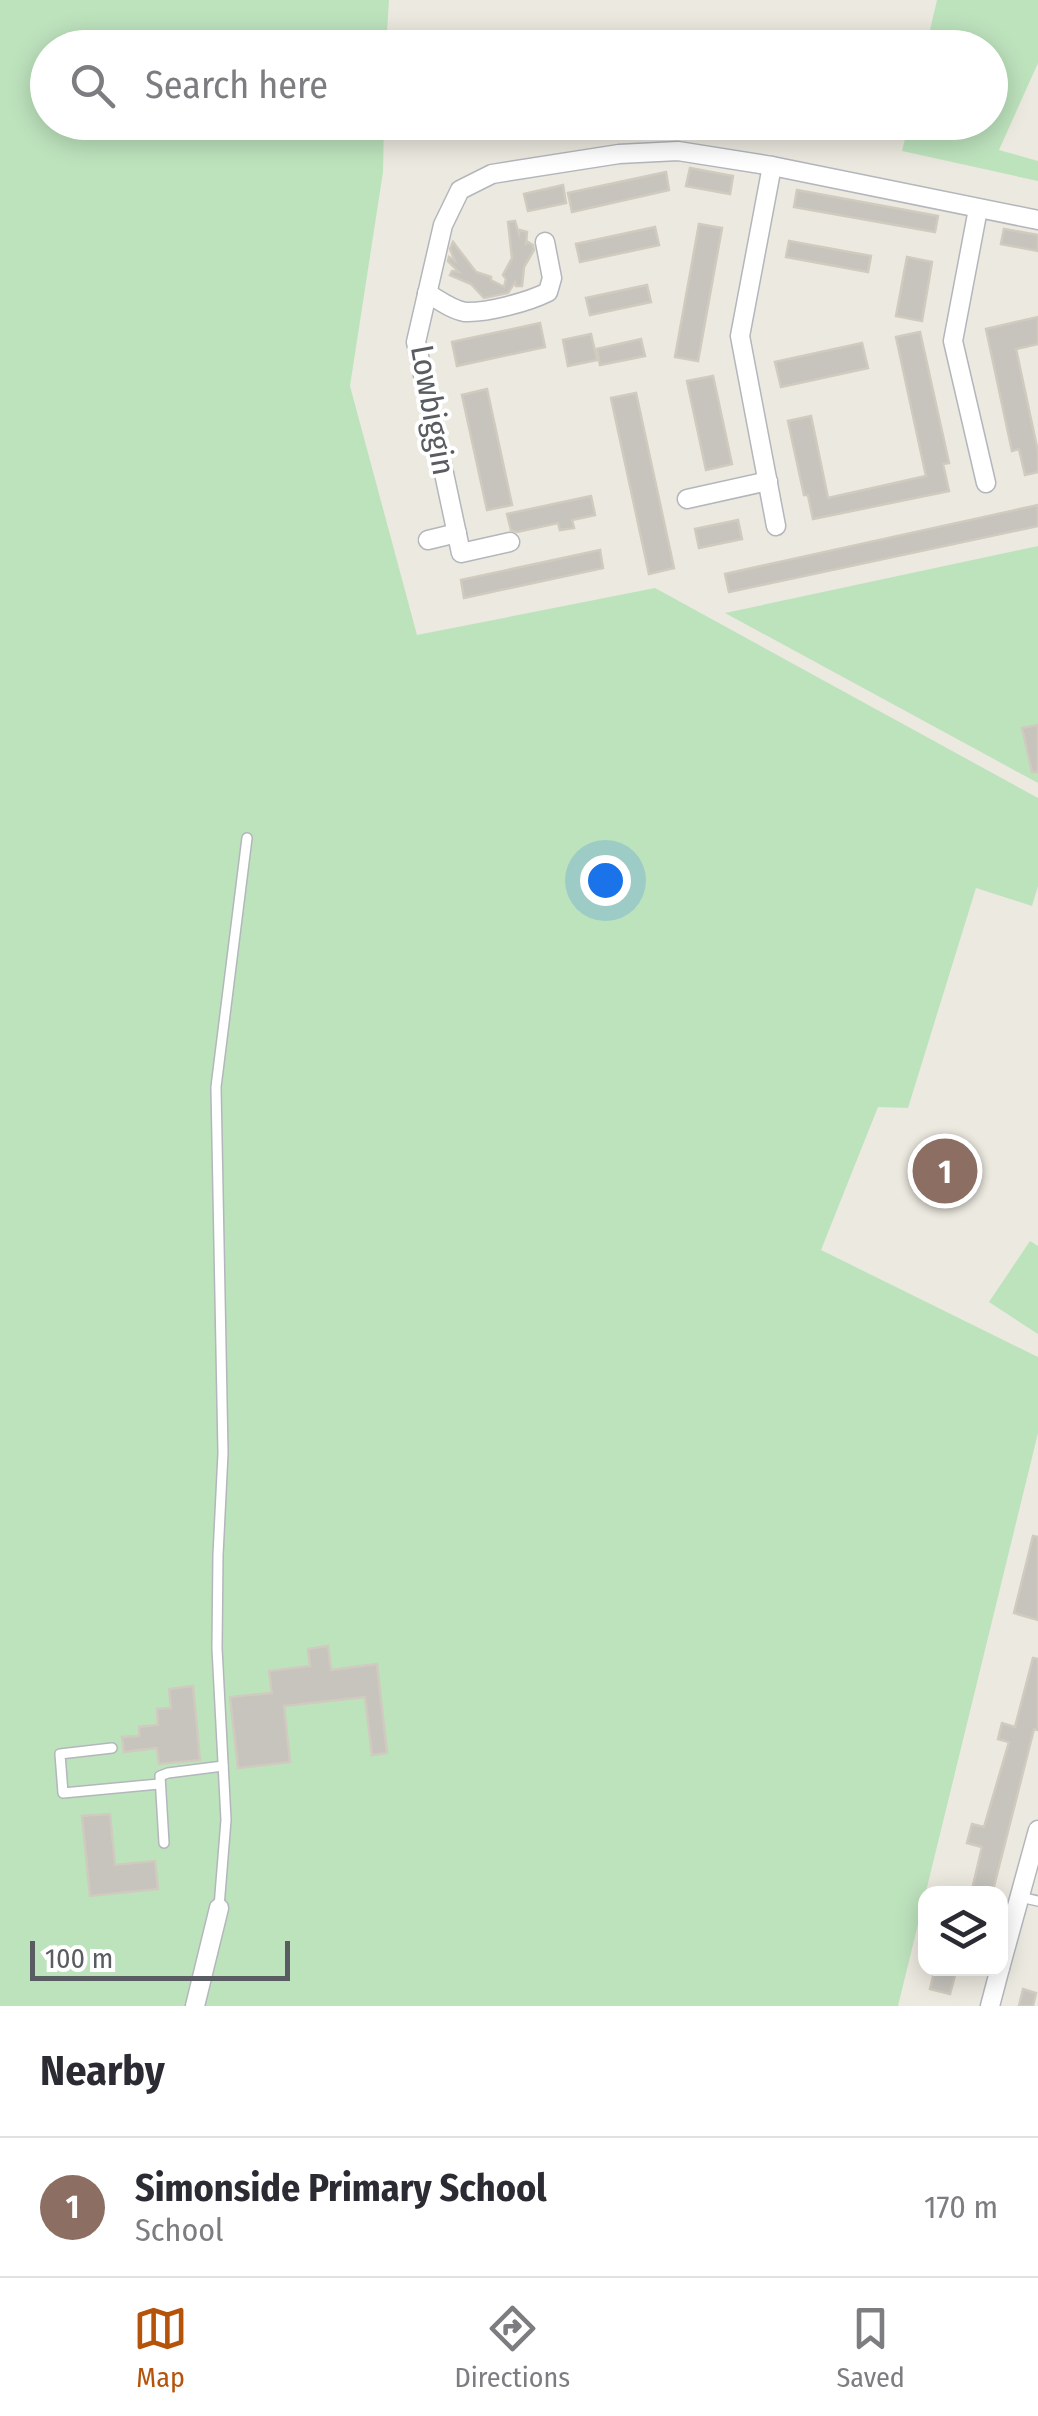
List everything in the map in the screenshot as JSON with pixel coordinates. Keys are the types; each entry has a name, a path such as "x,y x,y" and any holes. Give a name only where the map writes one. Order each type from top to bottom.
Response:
{"street":[{"name":"Lowbiggin","path":"457,533 416,342 443,225 460,190 492,174 619,154 678,151 1038,220"},
{"path":"772,166 740,336 776,526"},
{"path":"978,209 953,341 986,483"},
{"path":"428,293 465,312 536,298 548,292 552,278 545,242"},
{"path":"687,499 768,481"},
{"path":"428,540 457,533 461,553 510,542"},
{"path":"1008,1949 1029,1899 1038,1830"},
{"path":"195,2006 219,1908"},
{"path":"990,2006 998,1976"}],"lane":[{"path":"219,1908 226,1820 217,1648 223,1453 216,1087 248,838"},
{"path":"112,1748 60,1754 63,1793 159,1784"},
{"path":"164,1843 160,1776 224,1766"}],"green space":[{"path":"0,0 389,0 387,30 30,30 30,140 384,140 383,172 350,386 417,635 655,588 1038,798 1038,886 1032,906 976,888 908,1108 878,1107 821,1250 1038,1357 1038,1433 927,1886 918,1886 918,1924 898,2006 0,2006"},
{"path":"937,0 1038,0 1038,63 1008,130 1008,30 930,30"},
{"path":"905,140 1003,140 999,150 1038,161 1038,181 902,151"},
{"path":"1038,546 1038,783 725,613"},
{"path":"1030,1241 1038,1246 1038,1334 989,1302"}],"building":[{"path":"690,168 733,176 730,194 686,186"},
{"path":"666,172 669,190 572,212 568,193"},
{"path":"563,185 566,203 528,211 524,194"},
{"path":"797,190 938,216 935,232 794,207"},
{"path":"515,221 519,234 520,230 527,232 526,244 533,245 534,250 524,267 522,286 515,282 508,293 484,298 471,284 450,275 452,271 459,272 448,261 449,257 455,261 450,249 453,242 476,272 504,287 503,275 512,258 508,222"},
{"path":"699,224 722,228 698,361 675,357"},
{"path":"655,227 659,245 580,262 576,244"},
{"path":"1004,229 1038,235 1038,251 1001,244"},
{"path":"789,241 871,256 868,272 786,257"},
{"path":"907,257 932,262 922,321 896,316"},
{"path":"647,285 651,302 590,315 586,298"},
{"path":"1038,317 1038,344 1016,349 1038,452 1038,472 1025,475 1019,449 1012,451 986,329"},
{"path":"540,323 545,347 457,366 452,342"},
{"path":"920,332 949,463 943,464 949,491 813,519 788,421 811,416 828,498 926,476 896,337"},
{"path":"591,334 597,360 568,366 563,340"},
{"path":"641,339 645,356 600,365 597,349"},
{"path":"862,343 868,368 781,387 775,362"},
{"path":"713,376 732,464 706,470 687,381"},
{"path":"487,389 512,505 487,510 462,395"},
{"path":"636,393 674,568 649,574 611,398"},
{"path":"591,496 595,515 572,520 574,528 560,530 558,523 511,530 507,514"},
{"path":"1038,505 1038,526 729,592 725,574"},
{"path":"738,520 742,539 699,548 695,529"},
{"path":"600,550 603,568 464,598 461,580"},
{"path":"1038,725 1038,772 1032,772 1022,728"},
{"path":"1033,1536 1038,1537 1038,1620 1014,1613"},
{"path":"328,1646 331,1670 377,1664 387,1753 372,1755 365,1697 284,1706 290,1762 238,1768 230,1697 272,1693 269,1671 310,1666 308,1649"},
{"path":"1033,1658 1038,1659 1038,1730 1034,1729 994,1886 973,1886 982,1847 967,1843 972,1824 984,1827 1009,1742 998,1739 1002,1723 1015,1727"},
{"path":"193,1686 200,1760 159,1764 157,1748 124,1752 122,1737 139,1736 139,1727 158,1725 157,1709 171,1708 169,1689"},
{"path":"110,1814 115,1865 155,1861 158,1889 90,1896 82,1816"},
{"path":"933,1976 955,1976 950,1994 930,1989"},
{"path":"1023,1989 1036,1993 1033,2006 1019,2006"}],"place":[{"name":"Simonside Primary School","path":"945,1171"}]}
